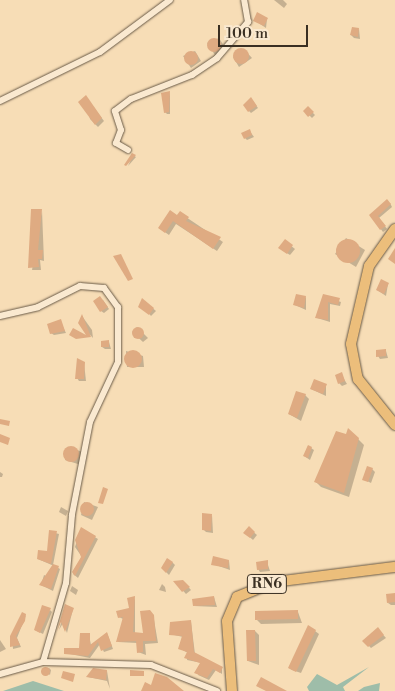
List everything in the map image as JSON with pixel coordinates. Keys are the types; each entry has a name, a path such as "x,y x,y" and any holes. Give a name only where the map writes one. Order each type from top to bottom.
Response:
{"highway":[{"path":"395,229 369,266 351,344 358,379 395,425"},
{"name":"RN6","path":"232,691 227,621 237,597 274,582 395,567"}],"street":[{"path":"0,100 100,52 170,0"},
{"path":"128,150 116,143 121,130 115,111 152,89 192,75 217,58 248,22 244,0"},
{"path":"0,316 32,309 80,286 104,288 118,307 118,362 90,422 72,515 66,582 43,662"},
{"path":"0,674 43,662 151,665 217,691"}],"shaded area":[{"path":"369,667 343,687 345,691 309,691 307,687 317,674 337,685"},
{"path":"33,681 64,691 3,691"},
{"path":"380,683 379,691 358,691 364,687"}],"building":[{"path":"257,12 268,18 264,26 253,21"},
{"path":"352,27 359,28 358,37 350,35"},
{"path":"211,38 217,38 221,45 217,52 211,52 207,48 207,42"},
{"path":"241,48 247,50 249,56 247,62 241,64 235,62 233,56 235,50"},
{"path":"188,51 194,51 198,58 194,65 188,65 184,61 184,55"},
{"path":"170,91 169,112 164,113 161,93"},
{"path":"86,95 102,118 95,125 78,102"},
{"path":"251,97 257,106 248,112 243,105"},
{"path":"308,106 314,112 308,117 303,111"},
{"path":"250,129 252,135 244,139 241,133"},
{"path":"132,153 136,155 126,166 124,165"},
{"path":"387,199 391,204 378,216 386,226 380,230 369,215"},
{"path":"31,209 42,209 38,250 43,250 42,259 38,259 39,267 28,268"},
{"path":"170,210 177,215 180,211 189,217 186,221 221,237 213,249 173,221 165,233 158,228"},
{"path":"285,239 293,245 287,254 278,248"},
{"path":"348,239 357,242 360,251 357,260 348,263 339,260 336,251 339,242"},
{"path":"395,248 395,264 388,259"},
{"path":"121,254 133,279 128,281 113,256"},
{"path":"381,279 389,283 384,294 376,290"},
{"path":"296,294 306,296 304,308 293,305"},
{"path":"323,294 340,298 338,305 328,302 328,320 315,318"},
{"path":"100,296 108,307 100,312 93,301"},
{"path":"142,298 154,308 149,315 138,307"},
{"path":"82,314 91,337 76,339 69,335 73,328 86,335 78,323"},
{"path":"61,319 65,331 50,334 47,324"},
{"path":"136,327 140,327 144,333 140,339 136,339 132,335 132,331"},
{"path":"109,340 109,347 101,347 101,341"},
{"path":"386,349 386,356 376,357 376,350"},
{"path":"133,350 139,353 142,359 139,365 133,368 127,365 124,359 127,353"},
{"path":"77,358 85,362 84,379 75,379"},
{"path":"342,372 345,381 338,384 335,375"},
{"path":"314,379 327,384 323,394 310,389"},
{"path":"296,391 306,394 297,418 288,414"},
{"path":"0,419 10,421 9,426 0,424"},
{"path":"348,428 359,438 344,493 314,482 336,431 346,434"},
{"path":"0,434 10,438 8,445 0,442"},
{"path":"308,445 312,447 308,458 303,456"},
{"path":"68,446 74,446 79,451 77,460 68,462 63,457 63,451"},
{"path":"367,466 373,468 368,482 362,480"},
{"path":"103,487 108,489 103,504 98,503"},
{"path":"84,502 90,502 94,509 90,516 84,516 80,512 80,506"},
{"path":"202,513 212,514 211,531 202,530"},
{"path":"249,526 255,532 250,538 243,533"},
{"path":"81,527 96,536 75,576 72,572 81,557 75,540"},
{"path":"49,530 57,531 51,564 37,559 38,550 47,551"},
{"path":"213,556 229,560 228,568 211,565"},
{"path":"167,558 173,562 166,573 161,568"},
{"path":"268,560 268,569 257,570 256,562"},
{"path":"53,564 59,566 51,589 39,585"},
{"path":"183,580 190,587 182,592 173,581"},
{"path":"395,593 395,602 387,603 386,594"},
{"path":"135,596 133,632 143,633 140,611 150,610 154,615 156,641 143,641 143,652 137,653 136,641 116,642 123,617 118,618 116,611 129,608 127,598"},
{"path":"214,596 215,605 193,606 192,599"},
{"path":"65,604 74,608 65,632 61,622 57,631"},
{"path":"42,605 51,608 40,633 34,630"},
{"path":"298,610 298,619 255,620 255,611"},
{"path":"22,612 26,614 25,621 16,636 20,645 10,647 10,636"},
{"path":"191,620 194,652 223,667 220,673 213,669 207,678 194,673 200,663 184,658 187,652 178,649 182,636 169,635 170,622"},
{"path":"308,625 316,630 296,672 288,668"},
{"path":"378,627 384,635 368,647 362,641"},
{"path":"246,630 255,630 256,661 247,661"},
{"path":"107,632 112,646 101,651 98,642 88,656 64,654 64,648 79,648 80,633 90,633 90,645"},
{"path":"45,667 49,671 45,675 41,671"},
{"path":"93,668 107,670 106,680 86,677"},
{"path":"130,670 144,671 144,676 130,676"},
{"path":"63,671 75,674 73,682 61,678"},
{"path":"155,673 167,677 184,691 141,691 145,682 151,685"},
{"path":"261,677 287,691 266,691 256,686"}]}
